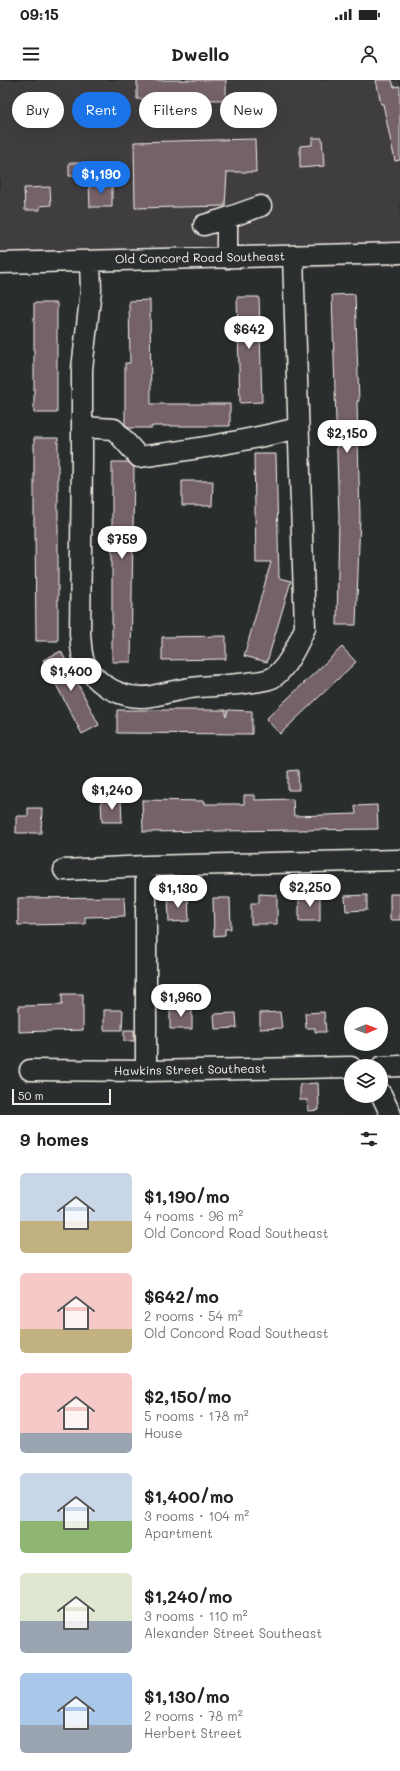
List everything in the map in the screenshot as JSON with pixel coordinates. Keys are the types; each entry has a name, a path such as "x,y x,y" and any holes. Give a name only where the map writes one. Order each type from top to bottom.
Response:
{"street":[{"path":"204,225 261,206"},
{"path":"227,218 227,258"},
{"name":"Old Concord Road Southeast","path":"0,263 400,253"},
{"path":"90,261 91,290 82,369 80,634 83,660 93,676 107,687 120,694 151,696 184,688 272,678 283,668 299,643 305,628 306,612 298,428 293,256"},
{"path":"82,427 114,429 139,457 190,450 267,436 298,428"},
{"path":"64,870 146,866 400,860"},
{"path":"146,866 146,1071"},
{"path":"388,1067 400,1066"},
{"name":"Hawkins Street Southeast","path":"30,1070 146,1071 344,1067"},
{"path":"385,1103 391,1115"}],"shaded area":[{"path":"0,80 400,80 400,266 0,274"}],"building":[{"path":"137,80 226,80 226,92 220,92 220,100 212,100 212,92 139,92 139,99 137,99"},
{"path":"376,80 392,80 394,87 400,86 400,160 395,161 383,104 381,104"},
{"path":"312,138 322,138 324,166 300,168 300,146 312,145"},
{"path":"255,139 256,172 227,172 225,206 135,208 134,142"},
{"path":"69,163 82,163 82,176 69,176"},
{"path":"112,183 112,207 90,207 89,184"},
{"path":"50,187 51,205 40,206 40,210 25,210 24,188"},
{"path":"355,294 359,401 357,401 360,517 356,625 337,625 339,517 332,295"},
{"path":"237,297 259,297 262,402 240,403"},
{"path":"150,300 151,404 230,404 230,426 152,426 152,428 128,428 125,424 125,363 130,363 129,301"},
{"path":"34,303 57,303 57,413 34,413"},
{"path":"34,438 58,438 58,641 36,641"},
{"path":"254,454 276,454 279,578 291,581 267,662 244,656 271,562 256,562"},
{"path":"112,462 128,462 134,467 131,662 112,662"},
{"path":"182,481 213,481 212,506 182,506"},
{"path":"226,636 226,659 162,660 162,637"},
{"path":"342,647 356,662 280,734 266,719"},
{"path":"61,651 99,725 82,734 43,660"},
{"path":"117,710 226,710 226,717 228,710 252,711 252,734 117,733"},
{"path":"298,770 299,790 288,790 288,771"},
{"path":"244,795 255,795 255,800 293,799 294,816 356,814 355,806 377,805 378,829 143,832 142,800 205,801 205,804 244,804"},
{"path":"121,799 122,822 102,822 101,800"},
{"path":"28,808 42,808 41,833 16,833 16,816 28,816"},
{"path":"259,894 277,895 277,924 251,924 251,903 259,903"},
{"path":"390,894 400,894 400,920 390,920"},
{"path":"367,895 367,910 346,911 345,896"},
{"path":"188,896 189,921 169,922 168,897"},
{"path":"299,896 320,896 320,921 299,921"},
{"path":"124,897 125,916 85,917 85,924 18,925 18,898"},
{"path":"213,898 230,898 231,929 225,929 225,935 214,936"},
{"path":"62,994 83,994 83,1030 19,1032 19,1006 62,1005"},
{"path":"170,1007 192,1007 192,1029 170,1029"},
{"path":"104,1010 123,1010 122,1030 104,1030"},
{"path":"280,1012 282,1028 260,1029 260,1013"},
{"path":"324,1012 326,1032 315,1032 315,1028 306,1028 305,1013"},
{"path":"236,1013 237,1028 215,1029 214,1014"},
{"path":"124,1030 134,1030 134,1041 124,1041"},
{"path":"318,1083 319,1110 308,1111 307,1100 300,1100 300,1084"}]}
